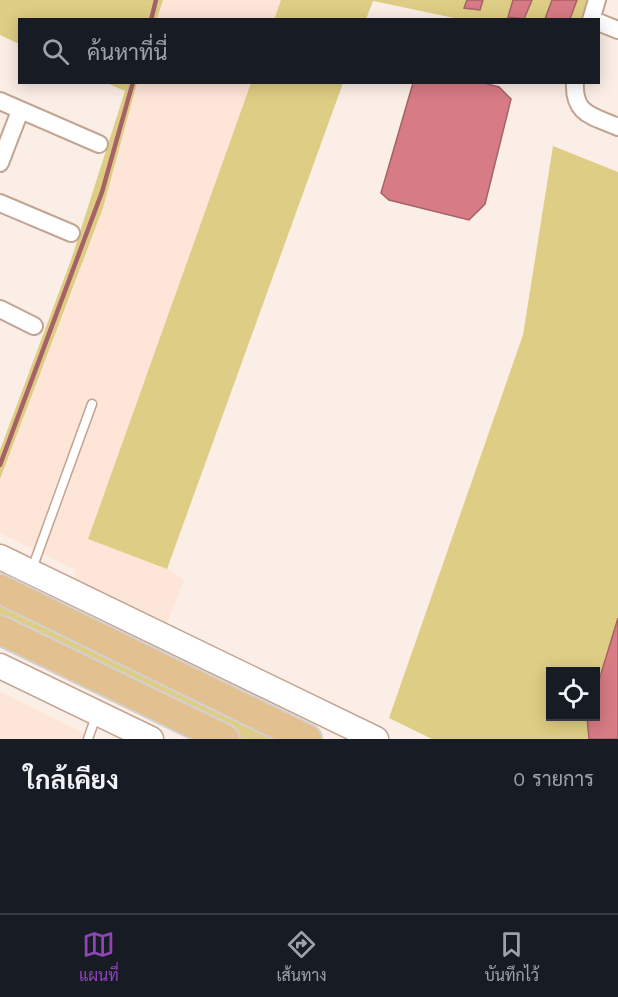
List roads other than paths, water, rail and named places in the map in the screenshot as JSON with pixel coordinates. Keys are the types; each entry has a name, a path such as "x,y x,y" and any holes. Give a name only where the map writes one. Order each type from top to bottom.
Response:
{"highway":[{"path":"0,589 308,739"},
{"path":"0,630 225,739"}],"main road":[{"path":"0,557 376,739"},
{"path":"0,666 151,739"}],"street":[{"path":"592,18 597,0"},
{"path":"600,23 618,30"},
{"path":"575,84 576,102 583,112 618,127"},
{"path":"0,101 99,144"},
{"path":"0,163 21,111"},
{"path":"0,203 71,233"},
{"path":"0,309 34,326"}],"lane":[{"path":"31,572 92,404"},
{"path":"88,739 98,713"}],"waterway":[{"path":"152,18 156,0"},
{"path":"0,465 102,192 132,84"}]}
